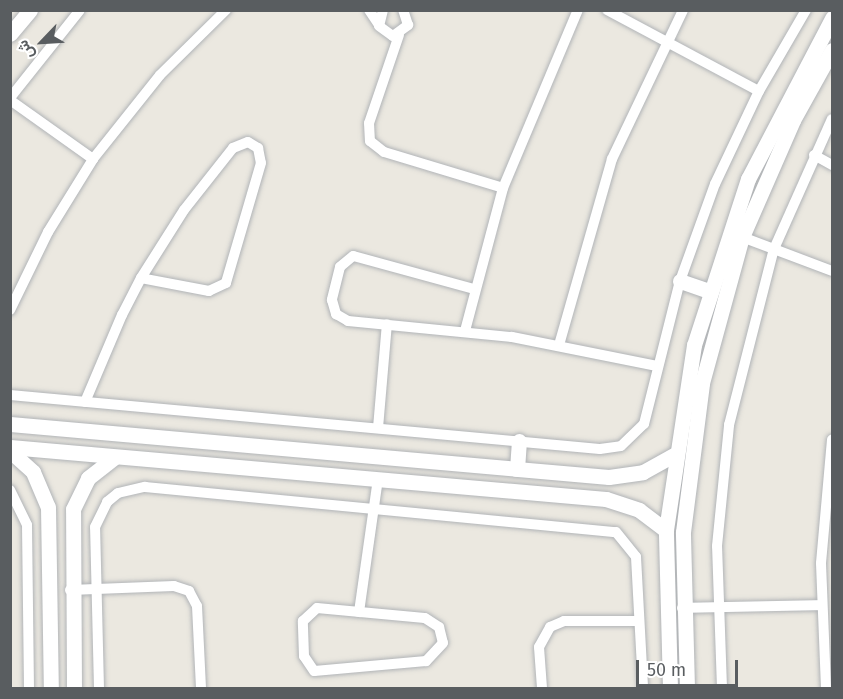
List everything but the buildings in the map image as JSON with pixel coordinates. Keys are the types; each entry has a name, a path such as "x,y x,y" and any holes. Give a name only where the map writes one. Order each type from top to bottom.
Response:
{"street":[{"path":"10,34 30,10"},
{"path":"80,10 10,99 93,159"},
{"path":"10,310 48,232 93,159 160,75 226,10"},
{"path":"369,10 387,35 399,35"},
{"path":"379,26 383,10"},
{"path":"403,10 408,25 399,35 369,123 370,141 384,152 503,188"},
{"path":"465,331 474,289 503,188 578,10"},
{"path":"607,10 759,91"},
{"path":"559,345 605,180 665,42 683,10"},
{"path":"10,395 611,449 630,441 644,424 680,281 715,184 759,91 806,10"},
{"path":"670,688 666,530 674,455 709,291 773,124 832,18"},
{"path":"687,688 682,608 690,457 719,309 742,237 788,130 832,50"},
{"path":"722,688 716,607 729,425 774,249 813,155 832,118"},
{"path":"85,402 141,278 233,148 248,142 258,148 261,163 226,283 209,291 141,278"},
{"path":"813,155 832,165"},
{"path":"742,237 832,271"},
{"path":"474,289 348,258 332,300 336,314 348,321 465,331 559,345 657,366"},
{"path":"680,281 709,291"},
{"path":"378,428 387,324"},
{"path":"10,424 517,469 626,476 674,455"},
{"path":"826,688 821,605 832,439"},
{"path":"517,469 519,441"},
{"path":"10,449 606,498 639,510 666,530"},
{"path":"10,449 33,472 48,507 51,688"},
{"path":"74,688 70,590 73,509 88,478 115,457"},
{"path":"359,612 378,478"},
{"path":"99,688 94,589 99,514 118,493 131,488 374,508 616,532 636,557 643,688"},
{"path":"10,490 27,525 29,688"},
{"path":"70,590 174,586 189,591 197,606 201,688"},
{"path":"682,608 821,605"},
{"path":"308,611 359,612 433,621 443,635 440,651 426,661 321,672 309,667 303,621 308,611"},
{"path":"542,688 539,647 550,627 564,621 638,621"}]}
